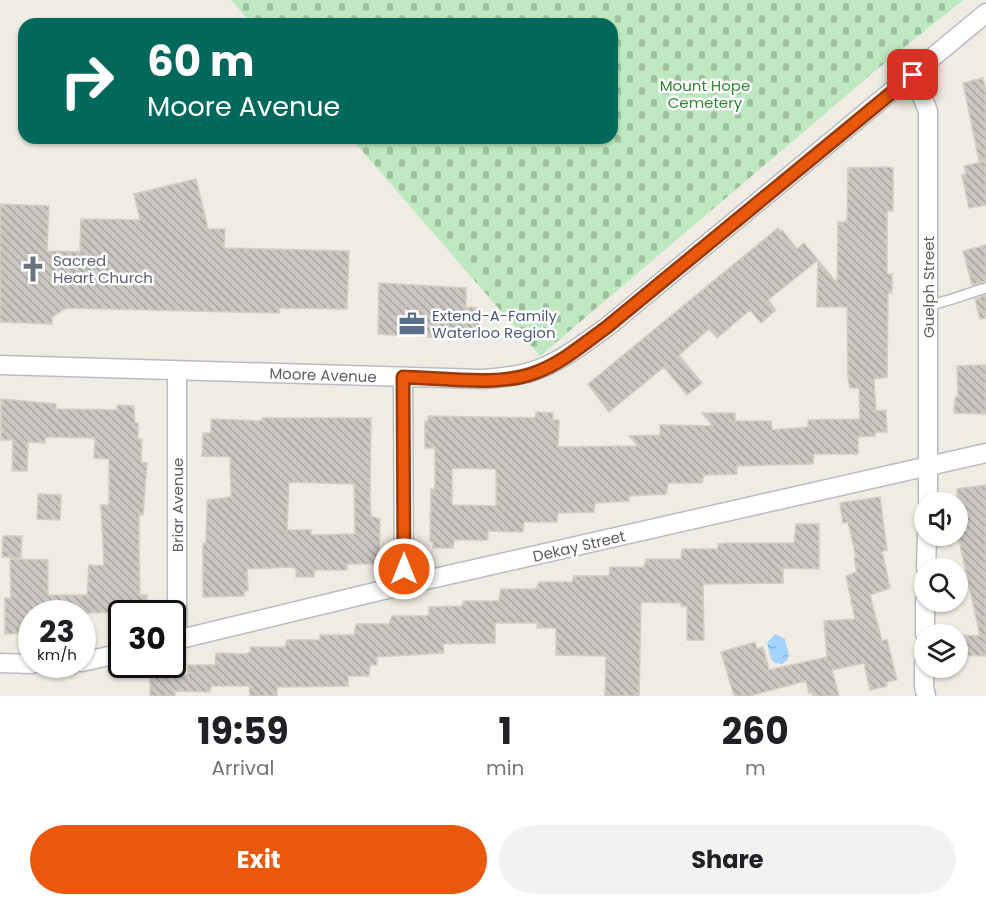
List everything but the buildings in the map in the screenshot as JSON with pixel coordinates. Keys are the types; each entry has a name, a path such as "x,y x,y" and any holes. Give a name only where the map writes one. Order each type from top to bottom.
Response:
{"street":[{"name":"Moore Avenue","path":"0,365 403,377 513,378 537,373 567,356 607,327 986,13"},
{"name":"Guelph Street","path":"913,75 927,111 928,492"},
{"name":"Briar Avenue","path":"175,600 177,371"},
{"path":"403,377 404,585"},
{"name":"Dekay Street","path":"186,638 404,585 986,453"},
{"path":"0,663 18,664"},
{"path":"924,678 927,696"}],"lane":[{"path":"928,305 942,303 954,296 986,288"}],"green space":[{"name":"Mount Hope Cemetery","path":"231,0 963,0 875,71 540,356 356,144 618,144 618,18 247,18"}],"water":[{"path":"775,634 785,639 789,655 782,664 775,663 771,659 767,643"}],"place":[{"name":"Sacred Heart Church","path":"33,269"},
{"name":"Extend-A-Family Waterloo Region","path":"412,324"}],"route":[{"path":"404,569 403,377 513,378 537,373 567,356 607,327 913,75"}]}
